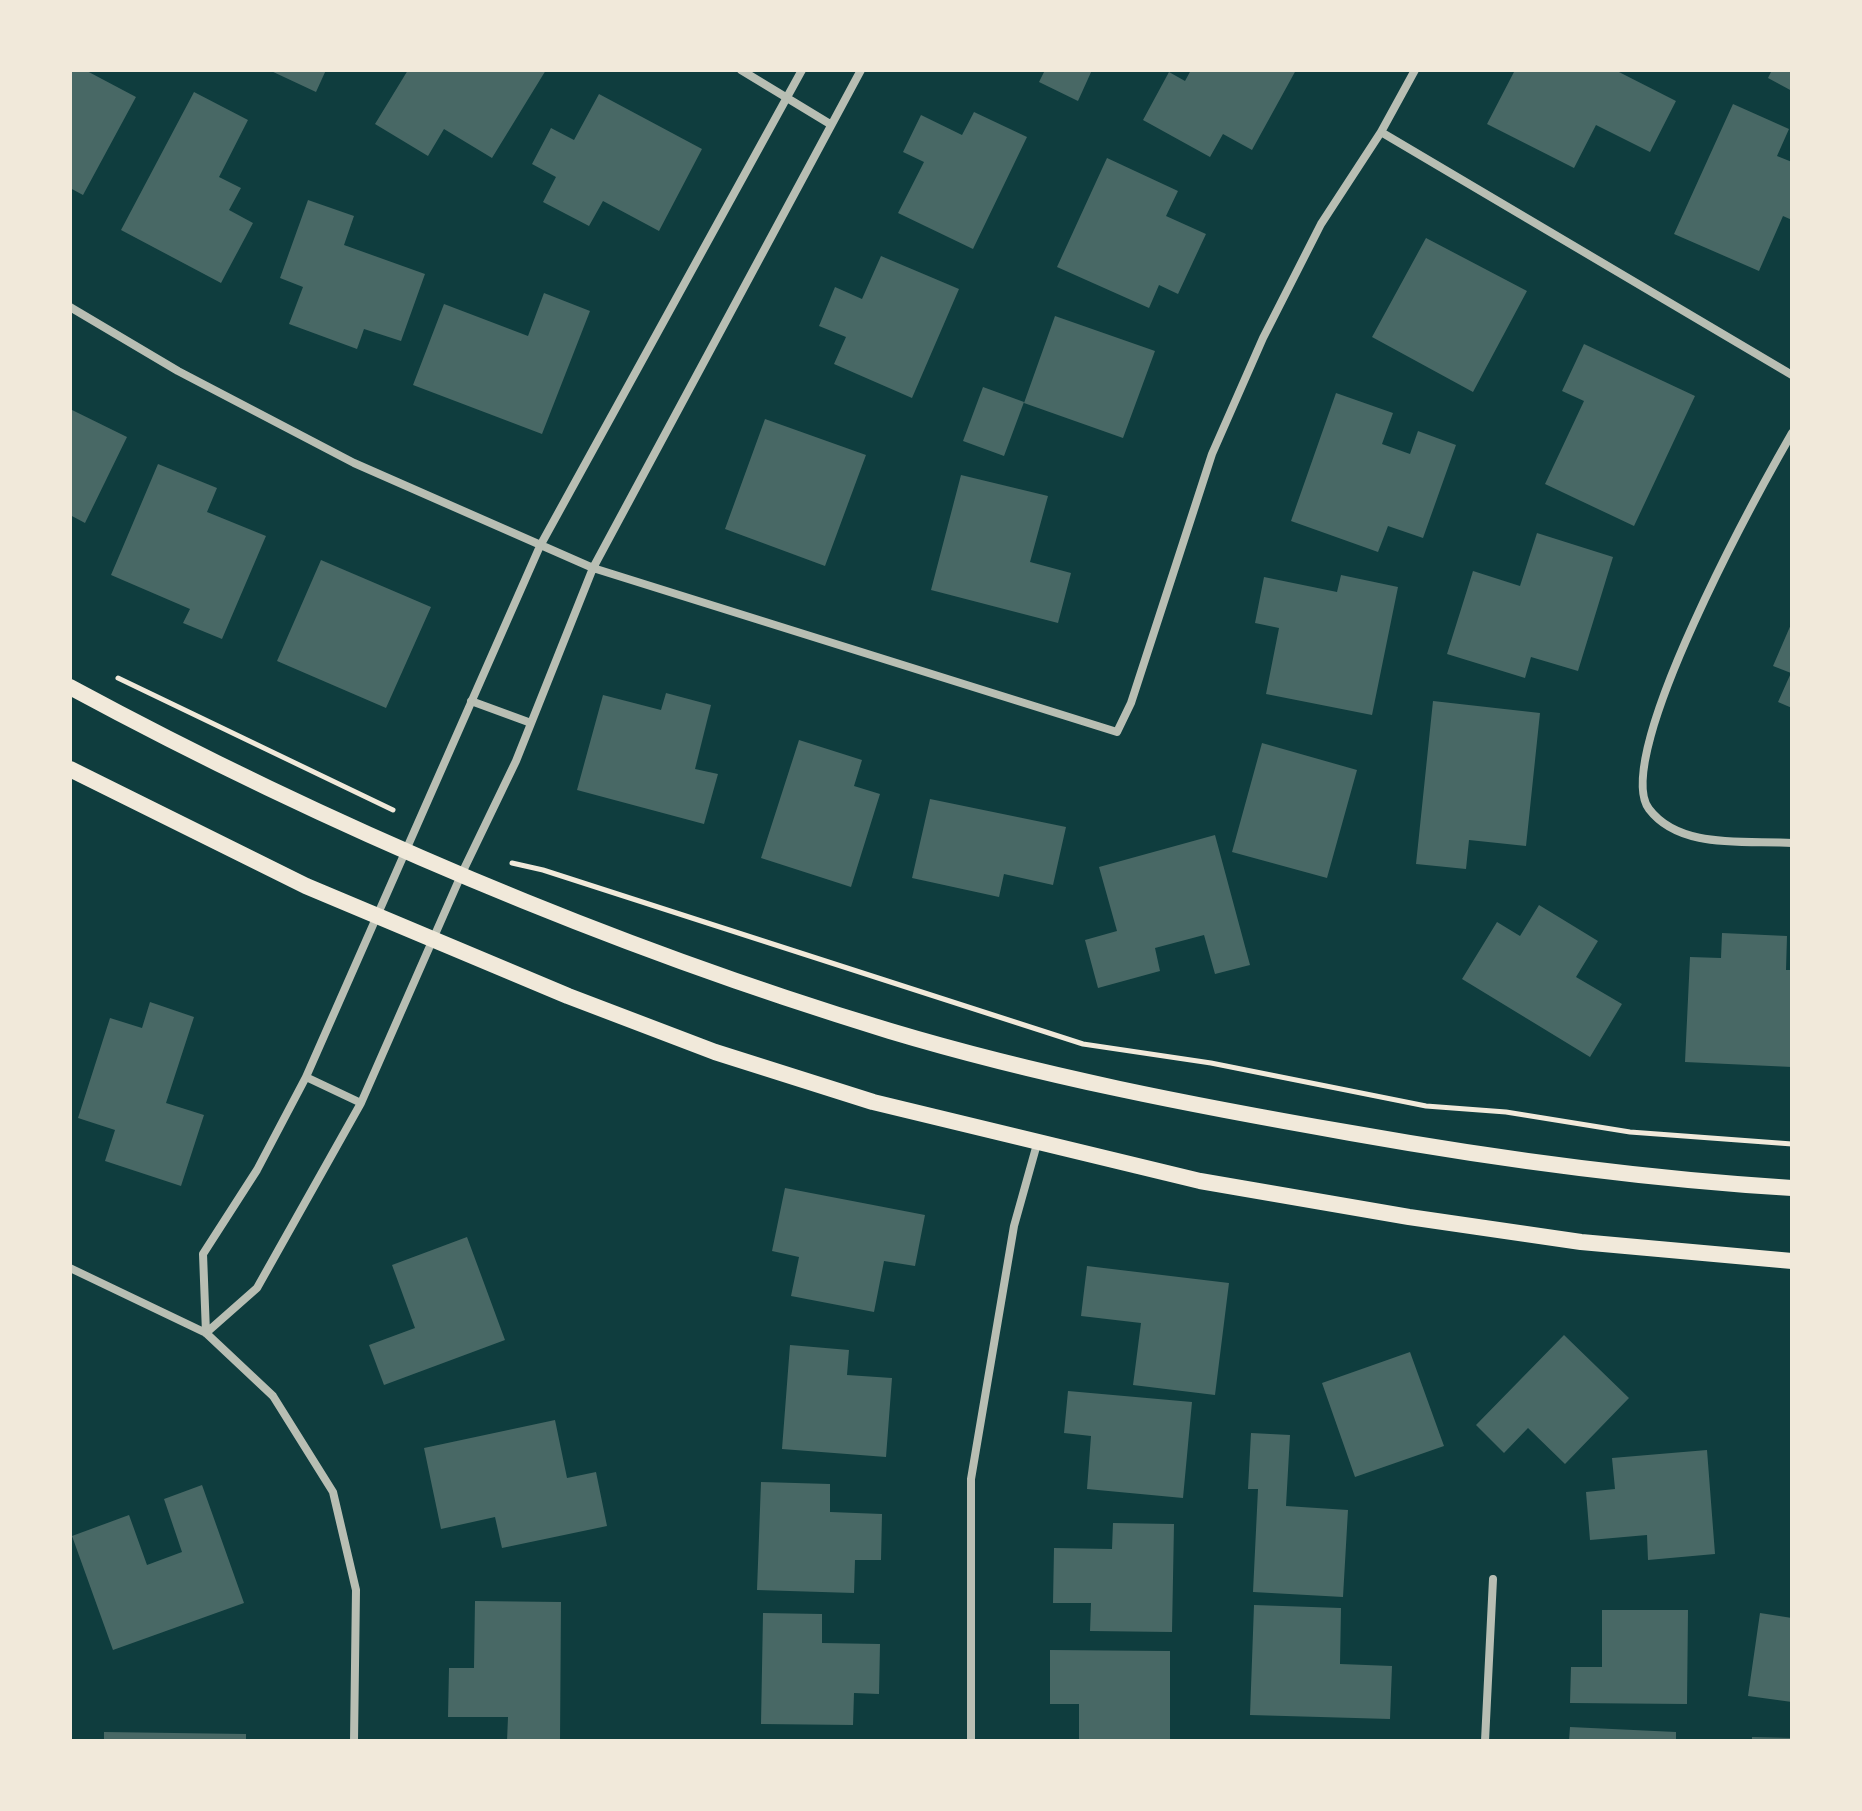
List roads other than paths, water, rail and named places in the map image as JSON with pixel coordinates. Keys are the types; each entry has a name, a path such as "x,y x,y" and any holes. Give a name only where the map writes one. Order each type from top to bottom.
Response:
{"main road":[{"path":"70,687 209,759 404,849 739,983 893,1032 1214,1109 1421,1145 1589,1170 1792,1188"},
{"path":"70,769 205,838 375,915 715,1052 873,1102 1200,1181 1409,1217 1581,1242 1792,1261"}],"street":[{"path":"741,70 830,124"},
{"path":"206,1333 203,1254 257,1170 306,1077 540,546 802,70"},
{"path":"206,1333 257,1288 361,1103 531,723 593,568 861,70"},
{"path":"70,307 178,371 354,463 593,568 1117,732 1131,703 1212,454 1263,338 1321,224 1381,132 1415,70"},
{"path":"1381,132 1792,375"},
{"path":"1792,433 1732,539 1698,611 1650,743 1643,777 1646,806 1672,830 1695,837 1792,843"},
{"path":"471,701 531,723"},
{"path":"306,1077 361,1103"},
{"path":"971,1741 971,1479 1014,1226 1037,1144"},
{"path":"70,1268 206,1333 273,1396 333,1492 356,1590 354,1741"},
{"path":"1485,1741 1493,1579"}]}
